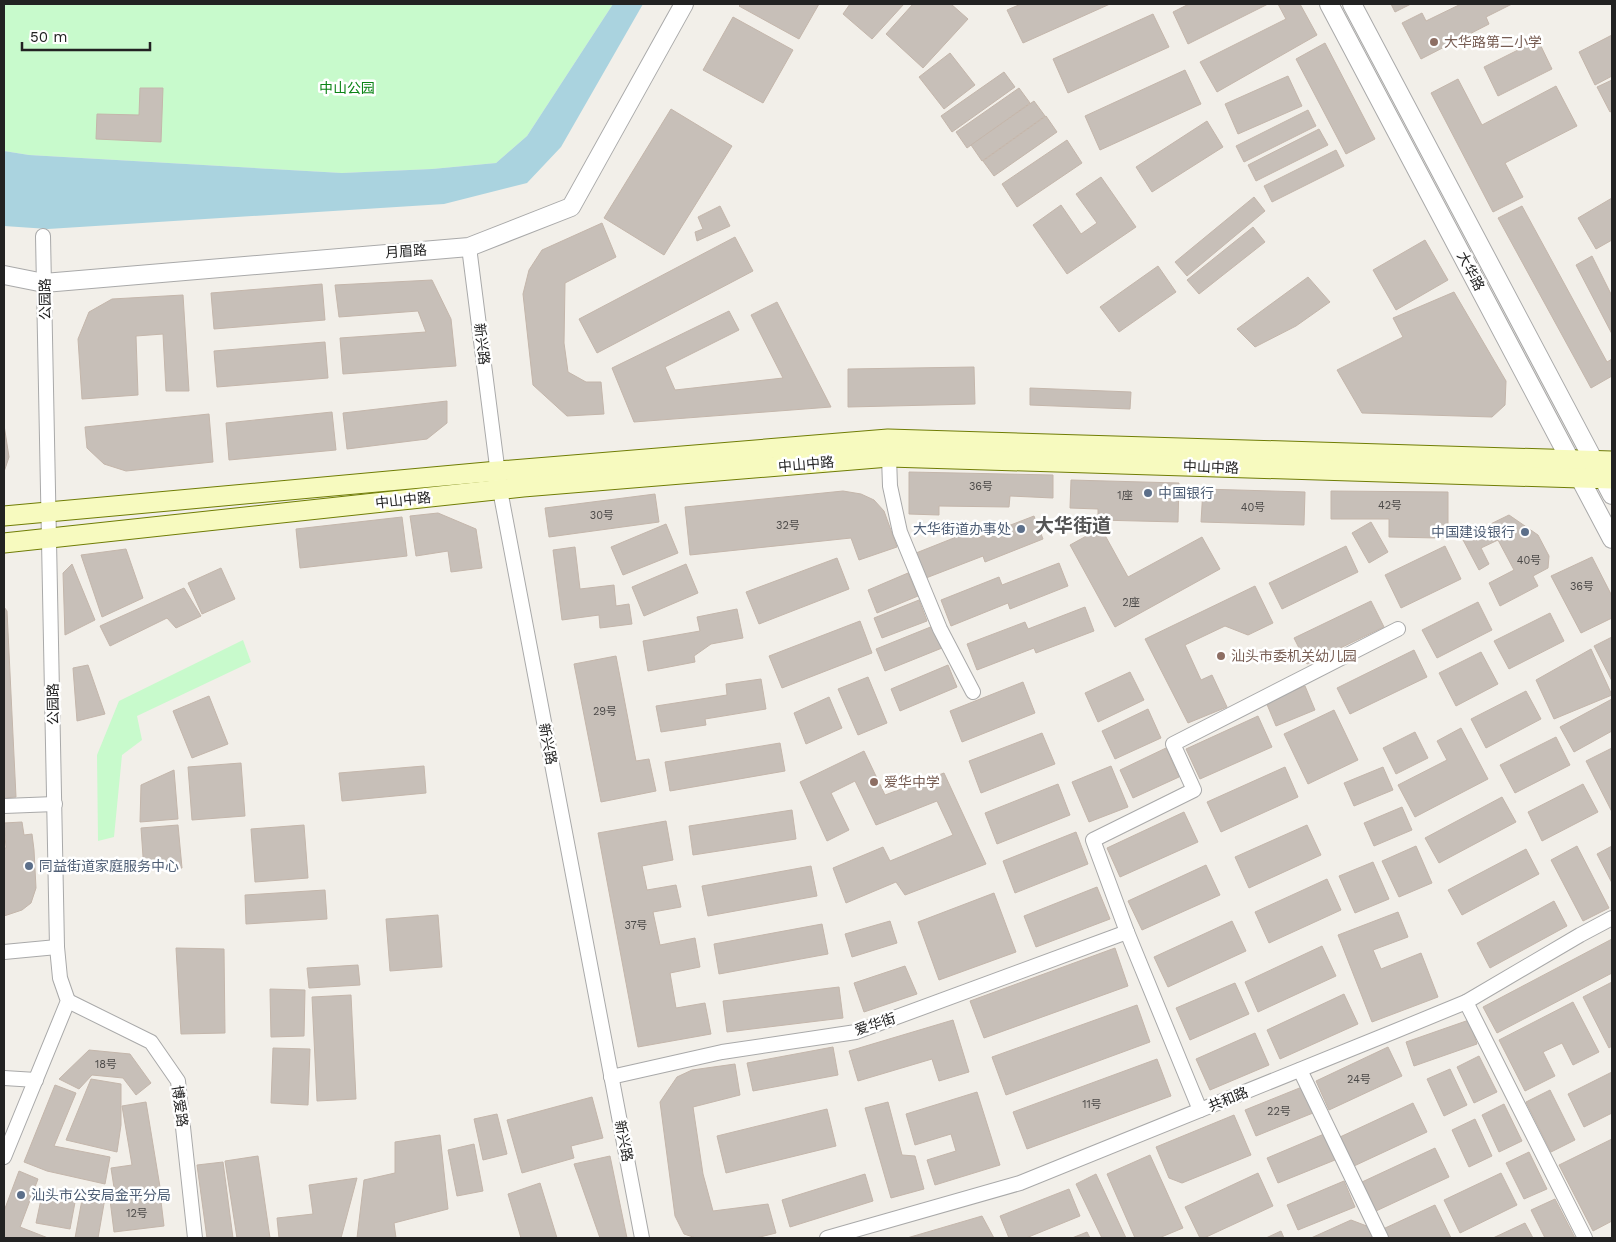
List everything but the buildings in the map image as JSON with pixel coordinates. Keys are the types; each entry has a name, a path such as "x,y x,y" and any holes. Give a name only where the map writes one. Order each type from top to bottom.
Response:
{"main road":[{"name":"中山中路","path":"4,516 498,471 888,439 1612,461"},
{"name":"中山中路","path":"4,543 500,490 889,457 1580,478 1609,485"}],"street":[{"name":"月眉路","path":"4,275 44,283 469,246 571,207 684,4"},
{"name":"大华路","path":"1330,4 1612,539"},
{"name":"大华路","path":"1352,4 1593,460 1609,485"},
{"name":"公园路","path":"43,236 57,947 60,978 68,1001"},
{"name":"新兴路","path":"469,246 500,490 642,1238"},
{"path":"889,457 890,486 900,532 940,629 974,692"},
{"path":"1200,1110 1127,932 1093,840 1194,790 1173,744 1398,629"},
{"path":"4,806 55,804"},
{"name":"共和路","path":"828,1238 1020,1183 1300,1070 1466,1002 1612,918"},
{"name":"爱华街","path":"611,1077 722,1052 856,1032 1127,932"},
{"path":"4,952 57,947"},
{"path":"4,1157 68,1001"},
{"name":"博爱路","path":"68,1001 151,1042 178,1081 195,1238"},
{"path":"1466,1002 1585,1238"},
{"path":"1300,1070 1381,1238"},
{"path":"4,1078 36,1080"}],"green space":[{"name":"中山公园","path":"4,4 613,4 527,136 496,163 432,169 342,173 29,155 4,151"},
{"path":"243,640 251,662 137,716 142,740 122,755 114,837 98,841 97,755 119,701"}],"water":[{"path":"613,4 643,4 561,147 527,183 444,204 48,229 4,226 4,151 29,155 342,173 432,169 496,163 527,136"}],"place":[{"name":"大华路第二小学","path":"1434,42"},
{"name":"中国银行","path":"1148,493"},
{"name":"大华街道办事处","path":"1021,529"},
{"name":"中国建设银行","path":"1525,532"},
{"name":"汕头市委机关幼儿园","path":"1221,656"},
{"name":"爱华中学","path":"874,782"},
{"name":"同益街道家庭服务中心","path":"29,866"},
{"name":"汕头市公安局金平分局","path":"21,1195"}],"district":[{"name":"大华街道","path":"1073,525"}]}
